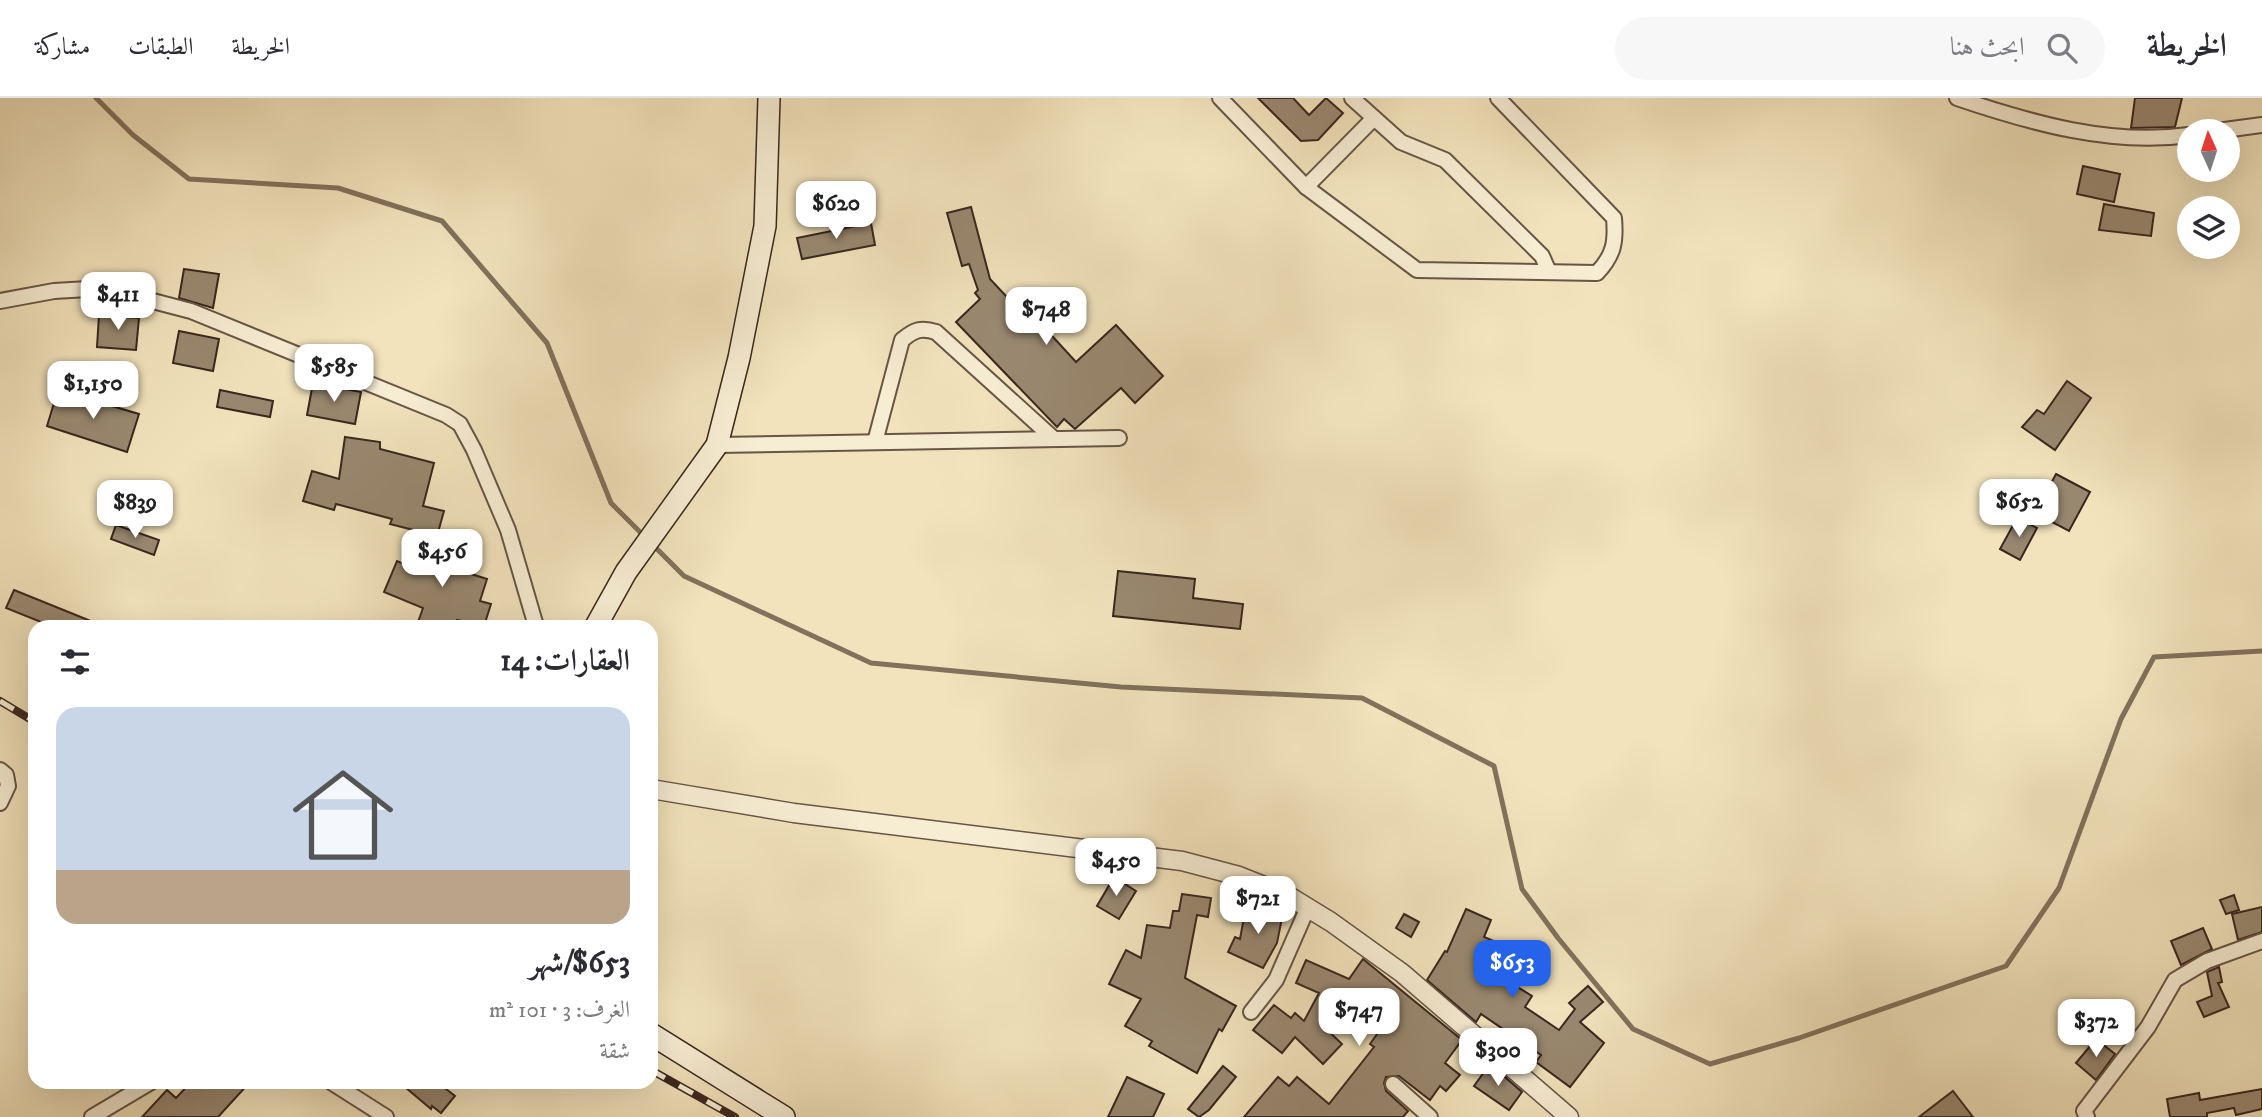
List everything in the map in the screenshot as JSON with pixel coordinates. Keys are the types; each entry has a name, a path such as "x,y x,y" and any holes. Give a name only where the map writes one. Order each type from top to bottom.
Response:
{"main road":[{"path":"599,620 626,572 717,445 739,358 765,226 769,98"},
{"path":"658,1038 784,1117"}],"street":[{"path":"1220,98 1306,187 1417,270 1597,273 1609,260 1616,241 1614,218 1498,98"},
{"path":"1352,98 1401,142 1445,160 1542,256 1549,272"},
{"path":"1957,98 1996,111 2111,136 2150,140 2177,137"},
{"path":"1306,187 1373,119"},
{"path":"2240,128 2262,125"},
{"path":"0,301 54,291 88,289 122,293 191,311 446,415 460,424 508,530 534,620"},
{"path":"875,442 902,340 913,331 926,328 936,332 1054,439"},
{"path":"717,445 1119,438"},
{"path":"0,770 6,775 8,786 0,803"},
{"path":"658,790 794,813 1182,860 1239,876 1308,907 1402,972 1569,1117"},
{"path":"1251,1012 1276,980 1308,907"},
{"path":"2087,1117 2084,1111 2148,1027 2175,980 2207,961 2262,942"},
{"path":"1393,1084 1430,1117"},
{"path":"92,1117 139,1089"},
{"path":"342,1089 386,1117"}],"building":[{"path":"1258,98 1293,98 1309,115 1326,98 1343,113 1318,140 1301,141"},
{"path":"2135,98 2182,98 2175,127 2131,128"},
{"path":"2083,166 2120,174 2114,202 2077,194"},
{"path":"2104,204 2154,213 2151,236 2099,230"},
{"path":"971,207 990,279 1039,331 1044,327 1076,362 1116,325 1163,376 1135,403 1121,388 1075,429 1064,419 1057,427 956,322 980,299 975,293 978,290 969,264 962,266 947,213"},
{"path":"871,223 875,245 802,259 797,238"},
{"path":"184,269 219,274 213,308 179,298"},
{"path":"99,315 139,318 136,350 97,347"},
{"path":"179,331 219,339 213,371 173,363"},
{"path":"2067,381 2091,398 2055,450 2022,427 2037,410 2044,414"},
{"path":"313,383 361,392 355,424 307,415"},
{"path":"58,390 139,414 127,452 47,426"},
{"path":"220,390 273,401 270,417 217,407"},
{"path":"345,437 380,442 380,449 434,463 423,506 444,511 437,536 390,524 392,519 336,504 334,510 303,501 312,471 339,479"},
{"path":"2056,474 2090,492 2069,531 2035,513"},
{"path":"2017,518 2037,528 2020,560 2000,549"},
{"path":"116,525 159,540 154,555 111,539"},
{"path":"433,545 473,557 468,573 487,579 480,601 491,604 486,620 419,620 423,608 384,592 397,561 425,573"},
{"path":"1118,571 1195,579 1193,598 1243,604 1240,629 1113,616"},
{"path":"14,590 88,620 36,620 6,608"},
{"path":"1114,877 1136,891 1119,919 1097,906"},
{"path":"1182,894 1211,898 1208,917 1197,915 1185,978 1236,1006 1222,1031 1219,1029 1197,1073 1149,1046 1152,1041 1125,1026 1141,999 1109,984 1126,950 1141,958 1147,925 1170,928 1173,911 1179,911"},
{"path":"2234,895 2239,910 2226,914 2220,900"},
{"path":"1246,906 1283,913 1277,943 1263,968 1228,952 1235,937 1240,939"},
{"path":"2262,907 2262,932 2238,940 2232,914"},
{"path":"1466,909 1491,920 1484,937 1508,947 1505,953 1528,973 1516,986 1532,996 1525,1007 1559,1030 1575,1009 1569,1003 1588,986 1603,1002 1580,1022 1604,1043 1570,1087 1536,1062 1541,1055 1481,1014 1476,1022 1427,980 1445,951 1447,952"},
{"path":"1404,914 1419,922 1411,937 1396,928"},
{"path":"2203,928 2212,949 2181,965 2171,941"},
{"path":"1363,959 1462,1040 1445,1063 1460,1075 1446,1091 1440,1086 1430,1100 1399,1076 1386,1077 1386,1091 1408,1111 1403,1117 1244,1117 1278,1077 1289,1086 1297,1077 1329,1104 1374,1047 1370,1044 1385,1023 1341,992 1322,1025 1342,1044 1323,1064 1295,1037 1282,1053 1253,1030 1274,1005 1291,1018 1295,1013 1304,1021 1319,993 1296,983 1306,960 1349,979"},
{"path":"2219,967 2222,982 2218,983 2229,1007 2204,1017 2197,1002 2212,996 2207,972"},
{"path":"2096,1039 2115,1054 2096,1080 2076,1063"},
{"path":"1490,1064 1522,1092 1509,1110 1474,1086"},
{"path":"1223,1066 1236,1077 1209,1110 1199,1117 1188,1109"},
{"path":"1127,1077 1164,1094 1153,1117 1108,1117"},
{"path":"184,1089 244,1089 218,1117 142,1117 167,1090 176,1098"},
{"path":"407,1089 446,1089 455,1096 441,1113 432,1106 431,1109"},
{"path":"2262,1089 2262,1109 2236,1115 2234,1108 2207,1113 2207,1117 2170,1117 2167,1099 2199,1093 2200,1100"},
{"path":"1953,1091 1973,1117 1919,1117"}],"waterway":[{"path":"96,98 133,135 189,179 338,188 442,221 547,343 611,503 645,537"},
{"path":"652,544 684,576 871,663 1121,687 1362,698 1494,766 1522,889 1558,938 1633,1029 1710,1064 1799,1038 2006,966 2059,888 2121,719 2154,657 2262,651"}],"railway":[{"path":"0,701 28,718"},
{"path":"658,1074 735,1117"}]}
